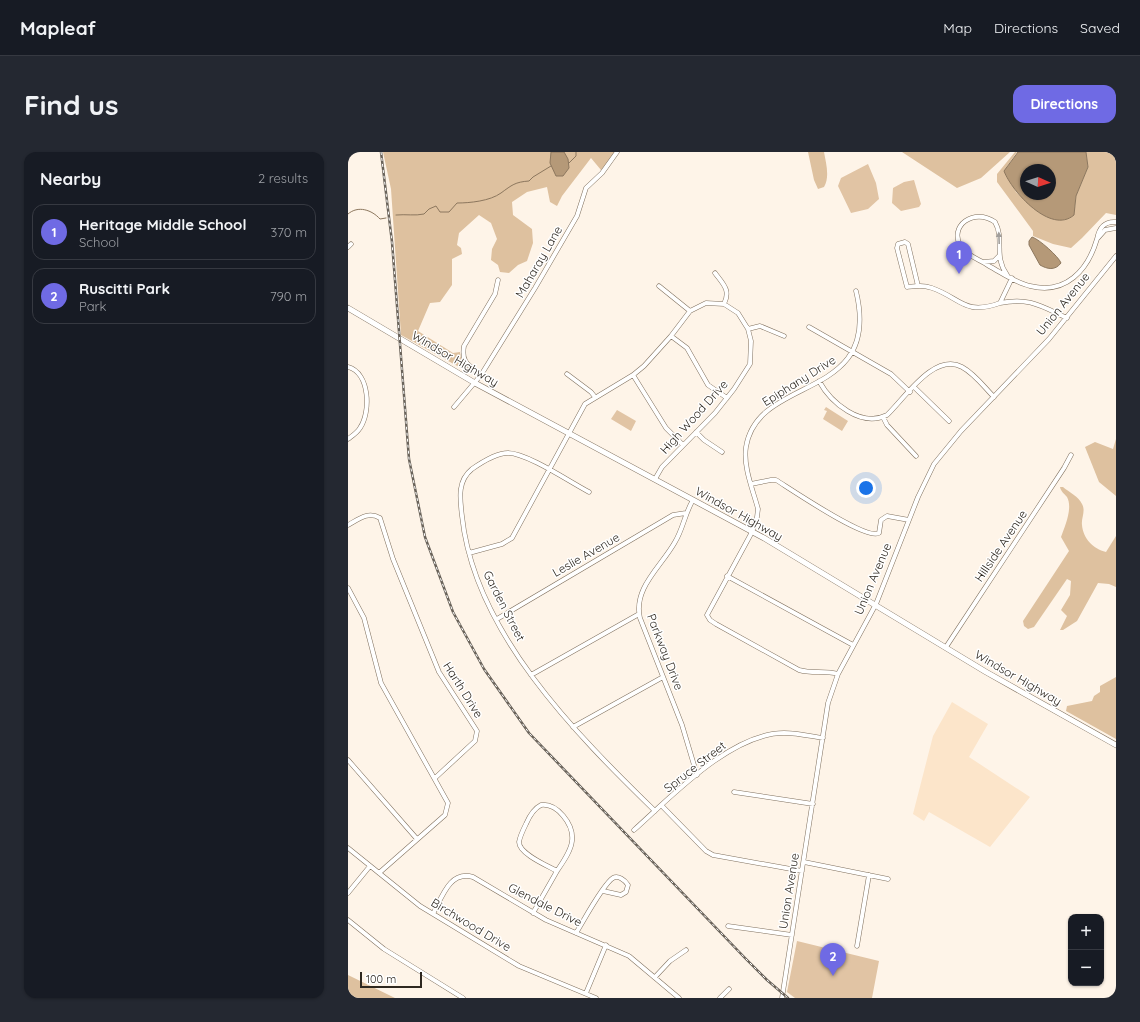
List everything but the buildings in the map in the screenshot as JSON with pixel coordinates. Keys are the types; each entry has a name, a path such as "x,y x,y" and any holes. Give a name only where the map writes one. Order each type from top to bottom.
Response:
{"main road":[{"name":"Windsor Highway","path":"348,308 476,383 752,532 876,604 1027,696 1116,745"}],"street":[{"name":"Maharay Lane","path":"454,407 476,383 535,288 577,216 586,188 602,173 617,152"},
{"path":"1006,275 1000,264 999,234 995,222 982,216 969,218 960,228 959,234 960,244 964,251 1006,275 1034,287 1051,287 1066,282 1079,273 1086,265 1097,239 1099,230 1107,222 1116,222"},
{"path":"1097,239 1105,230 1116,228"},
{"path":"918,286 908,244 905,242 898,244 897,248 906,285 934,289 959,304 969,307 990,307 1000,303 1021,300 1031,302 1066,318"},
{"path":"984,262 994,261 999,255"},
{"name":"Union Avenue","path":"782,998 828,703 838,674 876,604 925,481 934,464 948,445 1066,318 1116,256"},
{"path":"469,553 502,544 512,538 585,404 633,375 644,366 672,336 690,311 706,303 724,304 727,297 727,290 715,273"},
{"path":"1000,303 1012,278"},
{"path":"481,375 465,361 462,356 464,346 495,294 498,280"},
{"path":"659,286 690,311"},
{"name":"Epiphany Drive","path":"838,674 799,670 708,618 708,611 752,532 758,513 746,462 748,436 756,422 771,408 841,367 852,352 861,319 856,291"},
{"name":"High Wood Drive","path":"655,480 662,467 727,398 750,364 751,342 748,329 738,313 724,304"},
{"path":"748,329 760,326 784,336"},
{"path":"809,327 891,374 910,392"},
{"path":"672,336 686,348 708,386 727,398"},
{"path":"819,381 831,398 859,416 869,419 883,417 894,409 914,386 933,368 949,364 964,368 994,397"},
{"path":"348,367 354,369 359,374 364,384 366,397 363,423 360,429 348,439"},
{"path":"567,374 592,392 595,397"},
{"path":"633,375 666,428 683,445"},
{"path":"914,386 949,421"},
{"path":"883,417 887,424 916,456"},
{"path":"696,432 704,440 722,452"},
{"name":"Garden Street","path":"589,492 522,456 506,453 496,455 469,471 462,481 460,495 464,532 469,553 479,581 497,619 531,675 573,727 655,811"},
{"name":"Hillside Avenue","path":"946,647 1064,468 1071,455"},
{"path":"751,484 776,480 847,524 873,535 879,533 881,520 887,516 909,520"},
{"name":"Parkway Drive","path":"693,500 674,543 642,589 639,596 639,614 682,726 697,775"},
{"name":"Leslie Avenue","path":"497,619 673,515 686,513"},
{"name":"Harth Drive","path":"348,525 367,515 372,514 380,518 393,559 439,672 477,732 475,741 435,778"},
{"path":"727,576 853,645"},
{"path":"348,588 364,618 380,684 435,778 447,800 448,806 445,815 418,837 379,873"},
{"path":"531,675 639,614"},
{"path":"573,727 663,677"},
{"name":"Spruce Street","path":"634,830 697,775 725,753 762,737 783,733 823,738"},
{"path":"348,760 418,837"},
{"path":"734,792 813,804"},
{"path":"533,913 558,871 570,850 572,834 568,823 560,813 552,806 541,805 536,808 528,819 519,842 520,847 524,852 558,871"},
{"path":"662,806 690,835 713,855 802,871"},
{"name":"Birchwood Drive","path":"348,848 432,914 519,966 596,998"},
{"path":"804,862 888,879"},
{"path":"348,893 370,866"},
{"name":"Glendale Drive","path":"432,914 451,882 460,875 473,877 533,913 629,956 679,998"},
{"path":"857,946 869,875"},
{"path":"576,933 603,891 614,877 621,878 628,885 626,892 621,895 603,891"},
{"path":"348,920 384,949 463,998"},
{"path":"728,926 792,935"},
{"path":"586,993 606,945"},
{"path":"655,978 670,961 686,950"},
{"path":"720,998 730,989"}],"shaded area":[{"path":"383,152 616,152 601,170 591,158 562,196 557,206 550,202 547,187 527,192 512,202 513,215 532,229 533,243 527,261 518,265 509,273 500,272 498,265 491,260 492,249 497,239 491,223 479,215 459,233 457,245 461,248 462,254 452,259 452,285 440,302 430,303 418,331 453,353 460,352 462,362 471,371 470,373 401,335 391,189"},
{"path":"551,152 564,152 568,159 569,168 563,176 556,176 550,163"},
{"path":"808,152 824,152 827,179 824,187 818,189 814,180"},
{"path":"902,152 1010,152 981,178 957,188"},
{"path":"1015,152 1017,152 1006,168 1016,192 1020,196 1020,200 1025,200 1040,213 1075,207 1076,196 1088,167 1086,152 1116,152 1116,215 1106,213 1071,248 1053,244 1033,236 1033,231 997,182 997,174"},
{"path":"1018,152 1086,152 1088,167 1076,196 1074,215 1065,220 1054,220 1044,215 1033,208 1025,200 1056,200 1056,164 1020,164 1020,195 1008,180 1004,171"},
{"path":"868,164 876,183 879,199 868,209 851,213 838,186 841,178"},
{"path":"914,180 921,204 919,207 901,211 892,203 893,188 904,182"},
{"path":"1032,237 1044,245 1057,257 1061,263 1059,266 1054,268 1045,268 1040,265 1029,245 1029,241"},
{"path":"826,407 848,421 842,431 823,419 827,411 824,410"},
{"path":"617,410 636,421 631,431 611,419"},
{"path":"1116,439 1116,496 1099,482 1085,447 1095,442 1113,449"},
{"path":"1060,487 1063,487 1074,495 1082,504 1084,509 1082,522 1084,534 1093,546 1106,552 1116,536 1116,587 1109,584 1098,583 1077,621 1063,630 1060,630 1067,616 1061,610 1070,595 1071,581 1067,579 1034,627 1028,629 1024,626 1023,621 1069,551 1061,537 1068,517 1069,501"},
{"path":"1116,677 1116,739 1066,711 1067,706 1092,701 1094,696 1100,692 1100,686"},
{"path":"952,702 988,724 969,757 1030,797 990,847 929,812 924,821 913,814 933,736"},
{"path":"797,941 879,961 872,998 795,998 787,992"},
{"path":"348,975 395,998 348,998"}],"waterway":[{"path":"569,163 576,156 576,152"},
{"path":"396,215 424,214 429,209 436,206 440,212 449,212 457,203 486,200 496,196 514,184 529,181 551,166"},
{"path":"348,214 352,211 360,209 369,211 380,219 386,218"}],"railway":[{"path":"381,152 392,242 409,459 425,537 453,612 484,669 529,733 745,958 788,998"}],"place":[{"name":"Heritage Middle School","path":"959,274"},
{"name":"Ruscitti Park","path":"833,976"}]}
